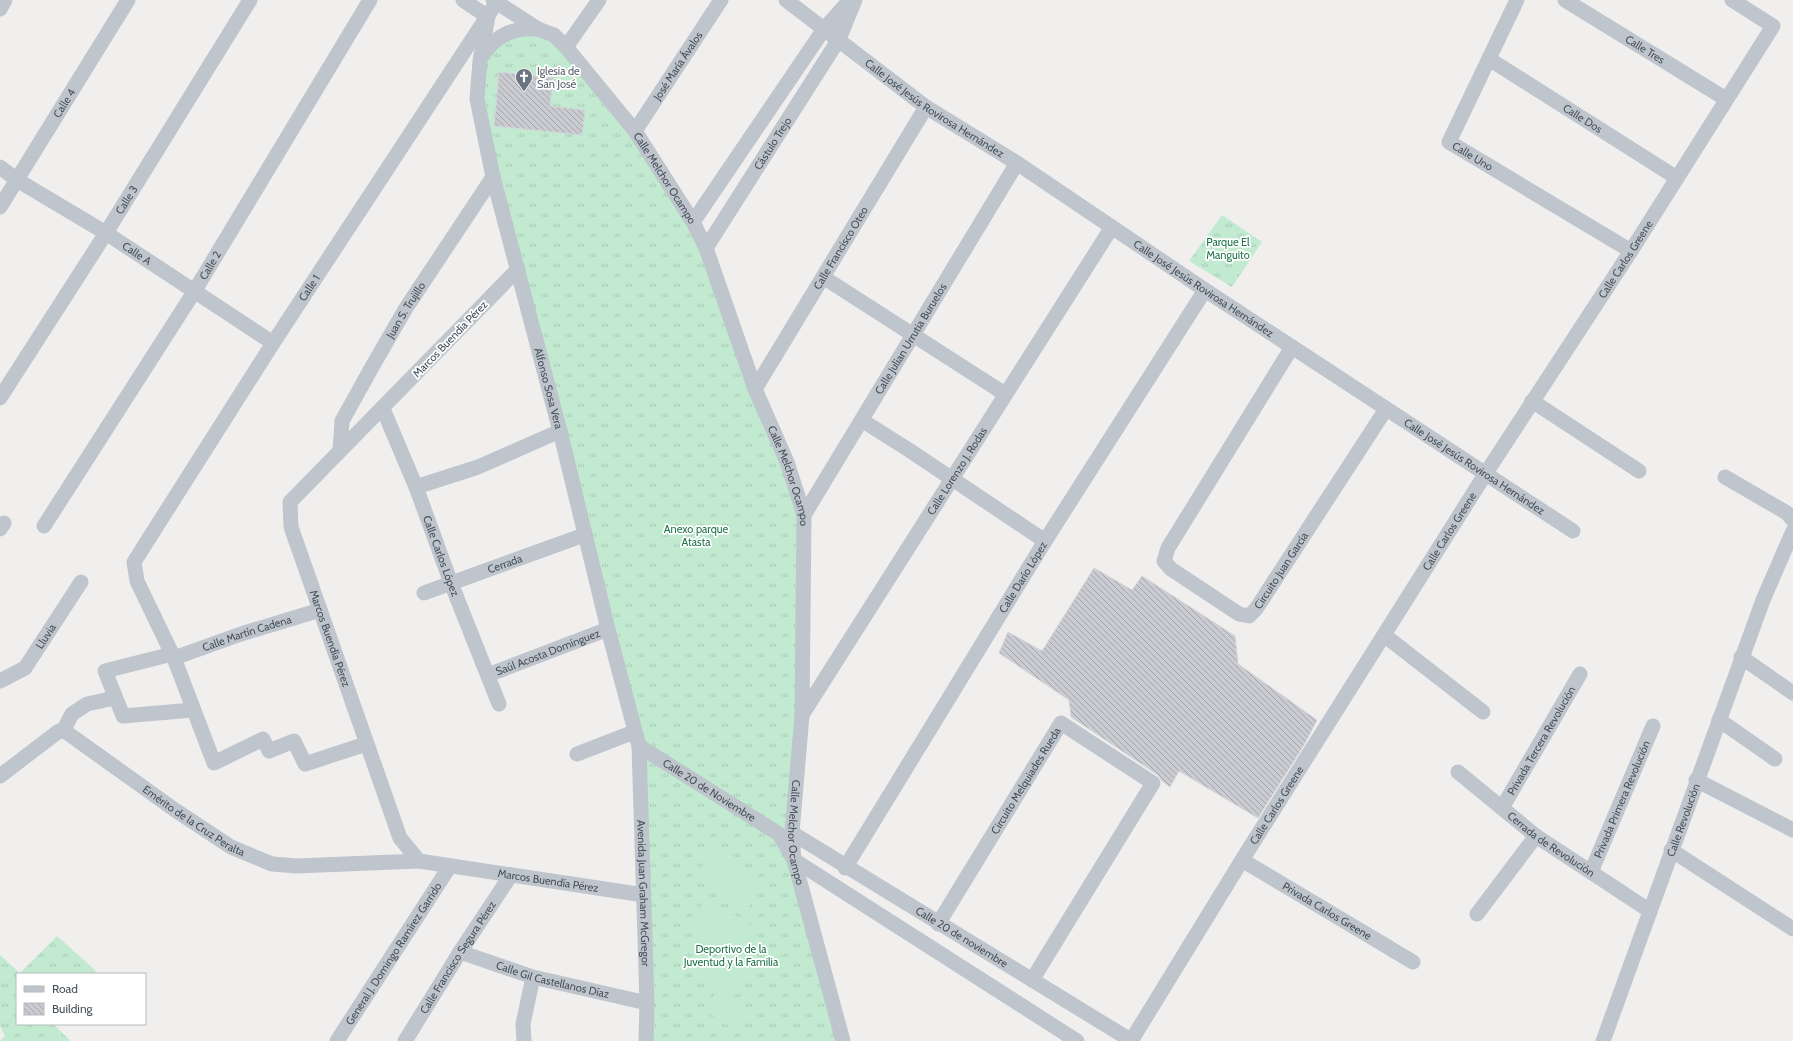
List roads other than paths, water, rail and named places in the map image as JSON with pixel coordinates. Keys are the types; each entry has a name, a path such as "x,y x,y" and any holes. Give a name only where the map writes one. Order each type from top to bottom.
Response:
{"street":[{"path":"0,9 5,0"},
{"name":"Calle 4","path":"0,207 128,0"},
{"name":"Calle 3","path":"0,398 106,233 250,0"},
{"name":"Calle 2","path":"44,526 194,292 370,0"},
{"path":"463,0 487,23"},
{"path":"566,47 599,0"},
{"name":"José María Ávalos","path":"635,131 721,0"},
{"name":"Calle José Jesús Rovirosa Hernández","path":"786,0 926,107 1017,163 1205,290 1573,531"},
{"name":"Cástulo Trejo","path":"693,222 824,29 850,0"},
{"name":"Cástulo Trejo","path":"706,248 839,40 855,0"},
{"name":"Calle Uno","path":"1517,0 1449,142 1631,251"},
{"name":"Calle Tres","path":"1565,0 1726,99"},
{"name":"Calle Carlos Greene","path":"1132,1041 1242,860 1486,473 1631,251 1773,26 1732,0"},
{"name":"Calle 1","path":"173,656 138,581 134,562 273,343 487,23 496,1"},
{"name":"Calle Melchor Ocampo","path":"496,1 538,29 554,35 566,47 635,131 693,222 706,248 755,389 787,462 804,515 802,715 785,834 794,860 843,1041"},
{"name":"Alfonso Sosa Vera","path":"487,23 480,61 477,99 493,177 560,431 584,535 637,739"},
{"path":"480,61 490,45 503,35 523,28 538,29"},
{"name":"Calle Dos","path":"1489,59 1677,178"},
{"name":"Calle Francisco Oteo","path":"755,389 926,107"},
{"name":"Calle Julian Urrutia Buruelos","path":"804,515 863,421 1017,163"},
{"name":"Calle A","path":"0,167 17,180 106,233 273,343"},
{"name":"Juan S. Trujillo","path":"340,452 342,421 372,367 406,308 493,177"},
{"name":"Calle Lorenzo J. Rodas","path":"802,715 1112,227"},
{"name":"Marcos Buendía Pérez","path":"518,269 383,409 290,502 291,527 400,838 419,861 644,895"},
{"path":"823,277 1005,394"},
{"name":"Calle Darío López","path":"845,868 1045,541 1205,290"},
{"name":"Circuito Juan García","path":"1292,347 1168,548 1164,561 1171,569 1239,614 1249,616 1256,609 1386,409"},
{"path":"1532,401 1639,472"},
{"name":"Calle Carlos López","path":"383,409 416,487 498,704"},
{"path":"863,421 1045,541"},
{"path":"416,487 478,467 560,431"},
{"path":"1725,477 1787,513 1793,520"},
{"name":"Calle Revolución","path":"1603,1041 1762,600 1793,532"},
{"name":"Cerrada","path":"424,593 584,535"},
{"name":"Lluvia","path":"0,681 25,668 81,582"},
{"name":"Calle Martín Cadena","path":"115,698 105,670 173,656 320,610"},
{"name":"Saúl Acosta Domínguez","path":"488,675 608,629"},
{"path":"1384,635 1484,712"},
{"path":"173,656 214,763 263,739 268,751 294,741 305,764 366,744"},
{"path":"1741,657 1793,692"},
{"name":"Privada Tercera Revolución","path":"1502,808 1580,674"},
{"path":"0,776 59,731 62,731 72,714 87,704 115,698 123,716 193,710"},
{"path":"1719,720 1774,759"},
{"name":"Circuito Melquiades Rueda","path":"938,924 1061,724 1153,783 1032,980"},
{"name":"Privada Primera Revolución","path":"1591,872 1653,726"},
{"name":"Emérito de la Cruz Peralta","path":"62,731 66,732 175,810 231,847 272,864 297,866 419,861"},
{"path":"577,754 637,739"},
{"name":"Calle 20 de Noviembre","path":"637,739 785,834"},
{"name":"Avenida Juan Graham McGregor","path":"637,739 644,895 647,1003 646,1041"},
{"name":"Cerrada de Revolución","path":"1458,772 1536,836 1650,911"},
{"path":"1696,780 1793,830"},
{"name":"Calle 20 de noviembre","path":"785,834 845,868 1132,1041"},
{"path":"1477,914 1536,836"},
{"path":"1671,850 1793,929"},
{"name":"Calle 20 de noviembre","path":"794,860 1077,1041"},
{"name":"Privada Carlos Greene","path":"1242,860 1412,962"},
{"name":"General J. Domingo Ramírez Garrido","path":"337,1041 450,866"},
{"name":"Calle Francisco Segura Pérez","path":"406,1041 460,952 511,875"},
{"name":"Calle Gil Castellanos Díaz","path":"460,952 533,978 647,1003"},
{"path":"524,1041 523,1024 533,978"}],"place":[{"name":"Iglesia de San José","path":"524,92"}],"park label":[{"name":"Parque El Manguito","path":"1228,248"},
{"name":"Anexo parque Atasta","path":"696,535"},
{"name":"Deportivo de la Juventud y la Familia","path":"731,955"}]}
